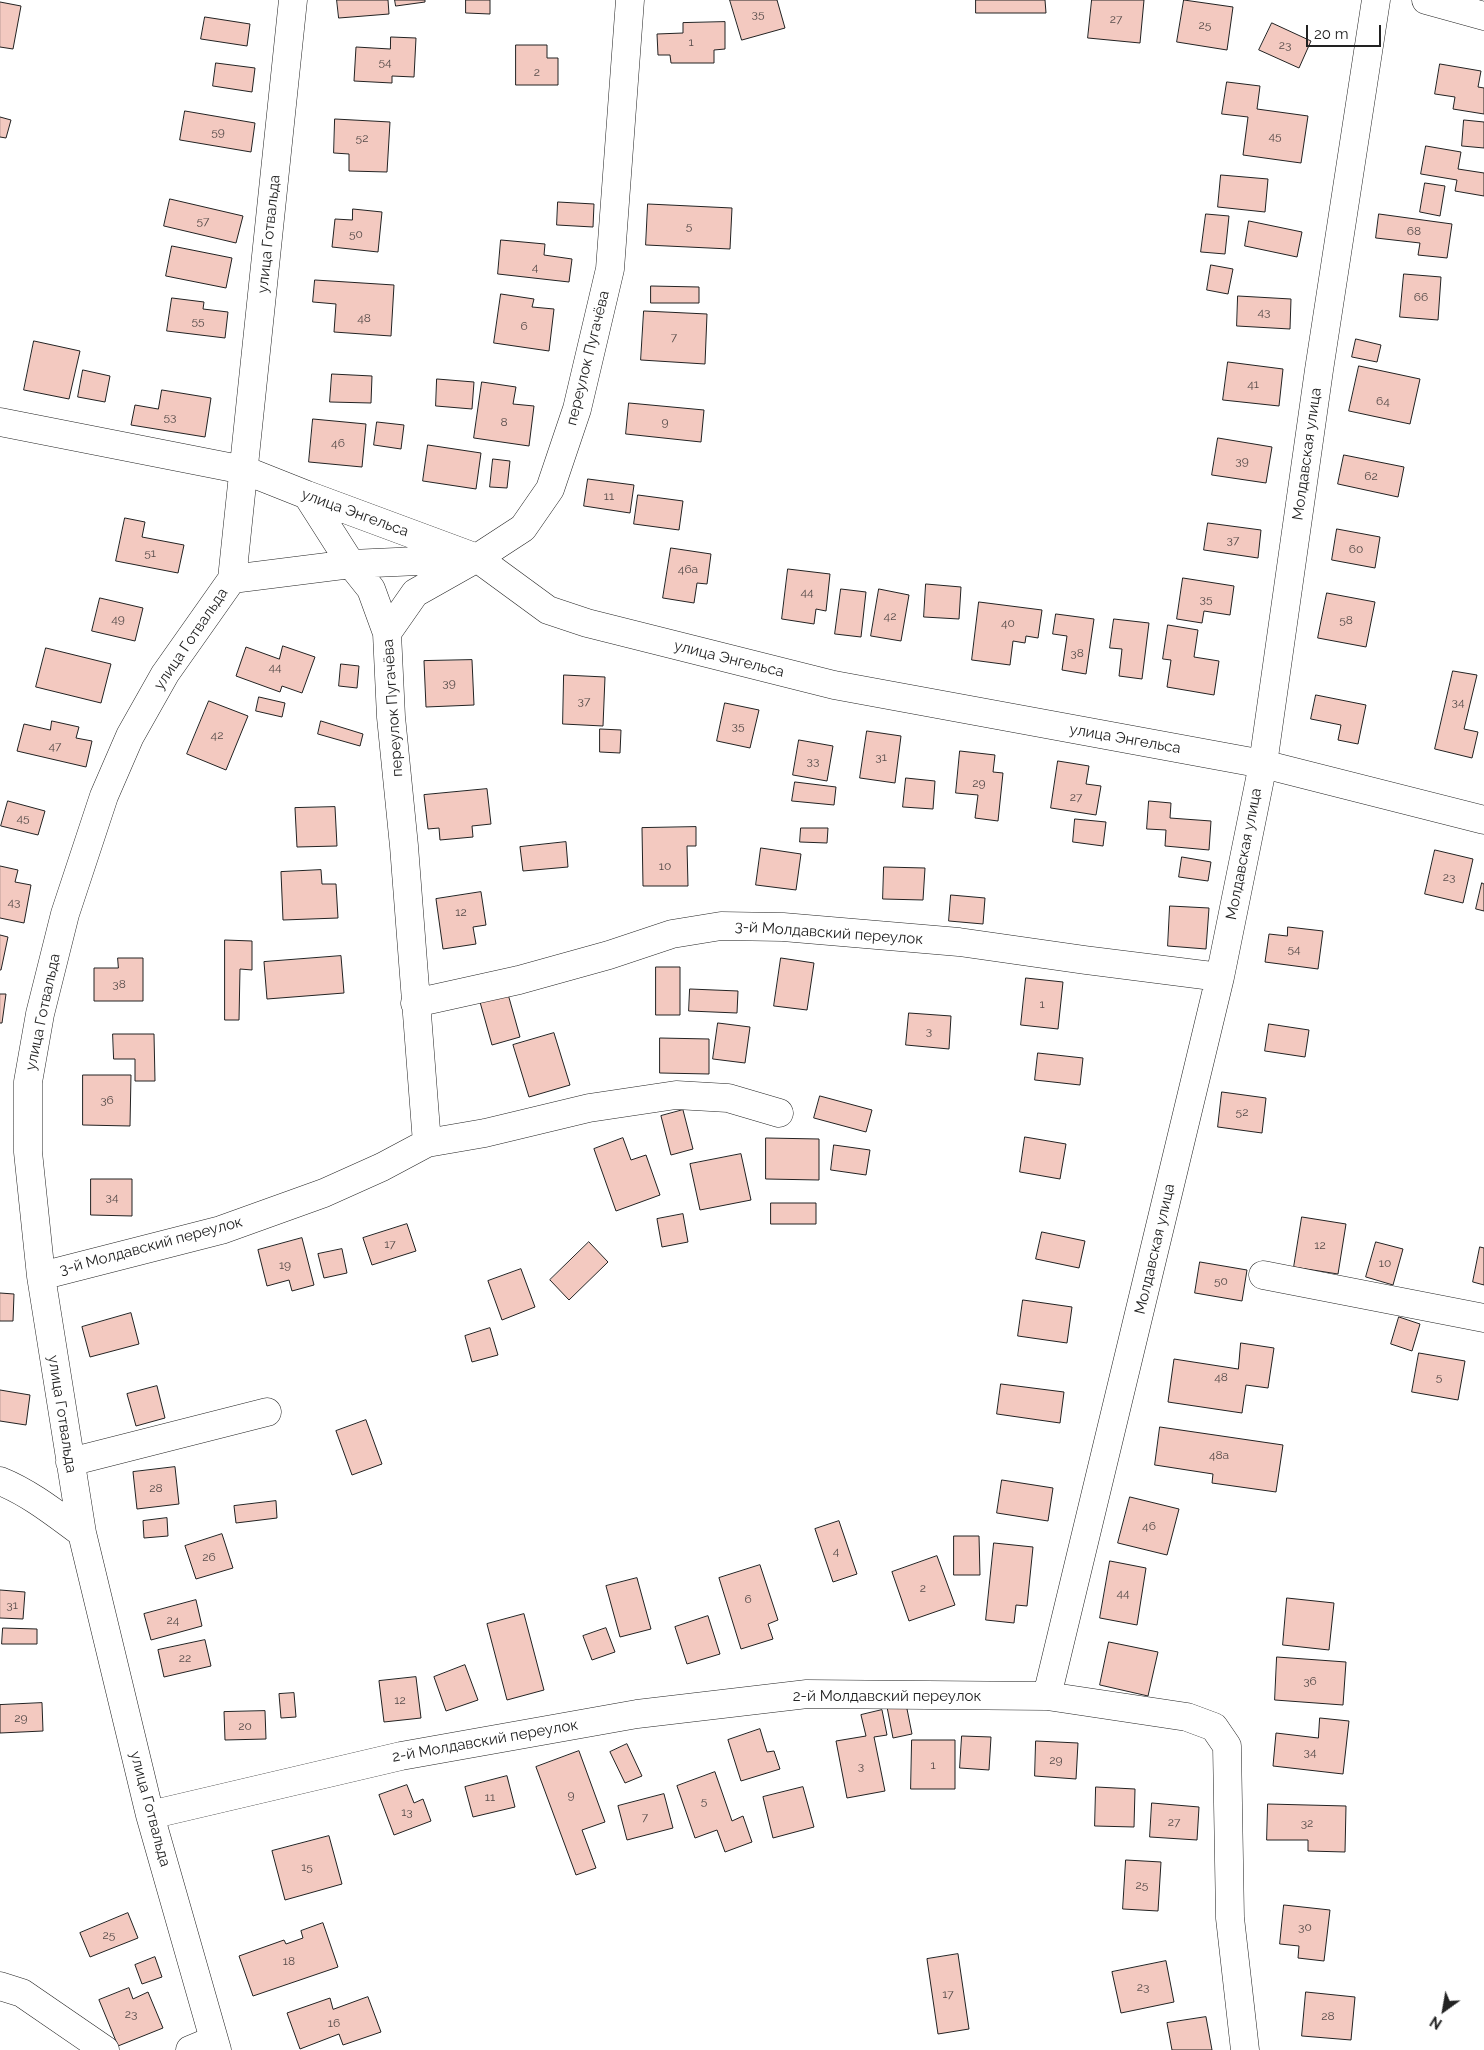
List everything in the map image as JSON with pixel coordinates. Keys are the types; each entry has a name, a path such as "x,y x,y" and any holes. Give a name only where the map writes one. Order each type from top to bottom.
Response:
{"street":[{"name":"улица Готвальда","path":"207,2047 82,1533 41,1276 28,1152 28,1082 40,1014 64,914 104,796 130,736 165,674 232,579 293,0"},
{"name":"переулок Пугачёва","path":"427,1143 404,846 391,717 387,633 415,593 477,558 523,528 550,489 577,409 610,269 630,0"},
{"name":"Молдавская улица","path":"1047,1696 1220,977 1262,764 1376,0"},
{"path":"1426,0 1484,16"},
{"name":"улица Энгельса","path":"0,422 244,470 477,558 548,610 587,623 834,685 1262,764 1484,820"},
{"path":"307,495 351,564 371,589 387,633"},
{"path":"232,579 351,564 477,558"},
{"name":"3-й Молдавский переулок","path":"415,1003 519,980 609,955 672,934 721,926 783,927 959,942 1220,977"},
{"name":"3-й Молдавский переулок","path":"41,1276 221,1230 324,1193 382,1167 427,1143 485,1134 589,1108 676,1095 728,1098 779,1113"},
{"path":"1263,1275 1484,1318"},
{"path":"70,1462 267,1412"},
{"path":"0,1481 15,1487 39,1502 82,1533"},
{"name":"2-й Молдавский переулок","path":"150,1815 401,1756 637,1714 807,1694 1047,1696 1187,1717 1214,1727 1227,1746 1230,1918 1246,2050"},
{"path":"0,1986 22,1994 105,2050"}],"building":[{"path":"337,0 388,0 389,14 339,18"},
{"path":"395,0 425,0 425,2 396,6"},
{"path":"466,0 490,0 490,14 466,13"},
{"path":"730,0 777,0 785,28 742,40"},
{"path":"976,0 1045,0 1046,13 976,13"},
{"path":"1092,0 1144,0 1140,43 1088,38"},
{"path":"1184,0 1233,7 1227,50 1177,42"},
{"path":"0,2 21,6 13,49 0,47"},
{"path":"205,17 250,24 247,46 201,39"},
{"path":"725,22 725,49 714,50 714,63 671,63 670,55 658,55 657,34 683,33 683,23"},
{"path":"1272,23 1311,41 1299,68 1259,50"},
{"path":"391,37 416,38 414,77 392,76 392,83 354,81 356,47 390,49"},
{"path":"516,45 547,45 547,58 558,58 558,85 516,85"},
{"path":"216,63 255,68 252,92 213,86"},
{"path":"1440,64 1481,71 1478,87 1484,88 1484,114 1453,109 1455,97 1435,94"},
{"path":"1227,82 1260,86 1257,109 1308,116 1301,163 1243,155 1248,117 1222,114"},
{"path":"185,111 255,123 251,152 180,140"},
{"path":"0,117 11,120 6,138 0,137"},
{"path":"335,119 390,122 387,172 349,171 349,154 334,153"},
{"path":"1464,120 1484,122 1484,148 1462,146"},
{"path":"1426,146 1461,152 1458,169 1484,173 1484,196 1455,191 1457,180 1421,174"},
{"path":"1221,175 1268,179 1265,212 1218,207"},
{"path":"1425,183 1445,186 1440,216 1420,212"},
{"path":"170,199 243,216 236,243 164,226"},
{"path":"558,202 594,204 593,227 557,225"},
{"path":"648,204 732,208 730,249 646,245"},
{"path":"353,209 382,212 378,252 332,247 335,219 352,220"},
{"path":"1206,214 1229,216 1225,254 1201,252"},
{"path":"1379,214 1452,224 1447,258 1418,255 1420,243 1376,238"},
{"path":"1249,221 1302,232 1297,257 1245,246"},
{"path":"501,240 545,244 544,255 572,259 569,282 498,274"},
{"path":"172,246 232,258 226,288 166,276"},
{"path":"1211,265 1233,269 1228,294 1207,290"},
{"path":"1404,274 1441,277 1438,320 1400,317"},
{"path":"315,280 394,285 391,336 334,332 336,304 313,302"},
{"path":"651,286 699,287 699,303 651,303"},
{"path":"501,294 534,299 532,307 554,309 549,351 494,343"},
{"path":"1238,296 1291,299 1290,329 1237,326"},
{"path":"172,298 204,302 203,309 228,312 225,338 167,331"},
{"path":"644,311 707,314 705,364 641,360"},
{"path":"1356,339 1381,345 1377,362 1352,357"},
{"path":"34,341 80,351 69,399 24,390"},
{"path":"1228,362 1283,369 1279,406 1223,400"},
{"path":"1359,366 1420,379 1410,424 1349,411"},
{"path":"83,370 110,376 105,402 78,397"},
{"path":"332,374 372,376 371,403 330,402"},
{"path":"437,379 474,382 472,409 436,406"},
{"path":"482,382 516,387 513,404 534,406 529,446 474,438"},
{"path":"162,390 211,398 205,437 131,425 135,405 158,409"},
{"path":"629,403 704,410 701,442 626,434"},
{"path":"313,419 366,424 362,467 309,462"},
{"path":"377,422 404,425 401,449 374,445"},
{"path":"1218,438 1272,447 1266,483 1212,475"},
{"path":"428,445 481,453 476,489 423,481"},
{"path":"1344,455 1404,467 1398,497 1338,484"},
{"path":"493,459 510,461 507,488 490,487"},
{"path":"588,479 634,485 630,513 584,506"},
{"path":"638,495 683,501 679,530 634,524"},
{"path":"125,518 145,522 142,537 184,545 178,573 116,561"},
{"path":"1208,523 1261,530 1258,558 1204,550"},
{"path":"1337,529 1380,537 1375,568 1332,560"},
{"path":"671,548 711,554 707,584 697,583 694,603 663,598"},
{"path":"788,569 830,574 826,611 816,609 814,624 782,619"},
{"path":"1183,578 1234,586 1230,615 1204,611 1202,623 1177,619"},
{"path":"926,584 961,587 959,619 924,617"},
{"path":"841,589 866,592 861,637 835,634"},
{"path":"879,589 909,595 901,641 871,636"},
{"path":"1327,593 1375,602 1366,647 1318,638"},
{"path":"100,598 143,608 135,641 92,631"},
{"path":"979,602 1042,610 1038,638 1026,636 1025,643 1013,641 1010,665 972,660"},
{"path":"1056,614 1094,619 1086,674 1062,670 1067,636 1053,634"},
{"path":"1114,619 1149,623 1142,679 1119,676 1122,649 1110,648"},
{"path":"1168,625 1198,630 1194,657 1219,661 1214,695 1167,687 1171,660 1163,659"},
{"path":"283,646 315,657 302,693 282,686 280,692 236,676 246,647 279,659"},
{"path":"46,648 111,664 101,703 36,687"},
{"path":"472,660 474,705 426,707 424,661"},
{"path":"341,664 359,666 357,688 339,686"},
{"path":"1453,671 1477,675 1464,729 1478,732 1472,758 1435,749"},
{"path":"564,675 605,677 603,726 563,724"},
{"path":"1316,695 1366,705 1358,744 1338,740 1341,725 1311,719"},
{"path":"259,697 285,703 282,717 256,711"},
{"path":"209,701 248,716 226,770 187,754"},
{"path":"725,703 759,710 750,748 717,741"},
{"path":"52,721 79,727 76,738 92,741 86,767 17,751 24,724 50,730"},
{"path":"321,721 363,734 360,746 318,734"},
{"path":"600,729 621,730 620,753 600,752"},
{"path":"867,731 901,736 895,783 860,778"},
{"path":"799,740 833,746 827,781 793,775"},
{"path":"960,751 995,755 993,772 1003,773 998,821 975,818 978,795 956,793"},
{"path":"1058,761 1089,766 1086,784 1101,786 1096,815 1051,808"},
{"path":"906,778 935,781 933,809 903,807"},
{"path":"795,782 836,787 834,805 792,801"},
{"path":"487,789 491,824 472,826 473,837 440,840 439,828 428,829 424,795"},
{"path":"8,801 45,811 38,835 1,826"},
{"path":"1149,801 1171,803 1170,818 1211,821 1209,850 1165,846 1166,830 1147,829"},
{"path":"335,807 337,846 297,847 295,808"},
{"path":"1075,819 1106,822 1103,846 1073,842"},
{"path":"696,827 696,846 687,846 688,886 643,886 642,828"},
{"path":"801,828 828,828 827,843 800,842"},
{"path":"566,842 568,867 523,871 520,847"},
{"path":"761,848 801,854 796,890 756,885"},
{"path":"1435,850 1473,859 1463,903 1425,894"},
{"path":"1182,857 1211,862 1208,881 1179,877"},
{"path":"0,866 18,870 15,882 31,885 24,923 0,918"},
{"path":"884,867 925,868 923,900 883,899"},
{"path":"321,870 322,884 336,884 338,918 283,920 281,872"},
{"path":"1482,883 1484,884 1484,911 1476,909"},
{"path":"481,892 486,925 473,927 476,944 443,949 436,899"},
{"path":"951,895 985,898 983,924 949,921"},
{"path":"1170,906 1209,908 1206,949 1168,946"},
{"path":"1288,927 1323,931 1318,969 1265,962 1269,934 1287,936"},
{"path":"0,935 8,937 1,970 0,970"},
{"path":"225,940 252,941 252,970 240,969 239,1020 225,1020"},
{"path":"341,956 344,993 267,999 264,962"},
{"path":"118,958 143,958 143,1001 94,1001 94,968 118,968"},
{"path":"781,958 814,963 807,1010 774,1006"},
{"path":"656,967 680,967 680,1015 656,1015"},
{"path":"1026,978 1063,982 1058,1029 1021,1025"},
{"path":"690,989 738,991 737,1013 689,1011"},
{"path":"0,994 6,994 2,1023 0,1023"},
{"path":"508,994 520,1037 492,1045 480,1002"},
{"path":"909,1013 951,1016 949,1049 906,1045"},
{"path":"718,1023 750,1027 745,1063 713,1059"},
{"path":"1269,1024 1309,1030 1305,1057 1265,1051"},
{"path":"554,1033 570,1085 529,1097 513,1045"},
{"path":"113,1034 154,1034 155,1081 135,1081 135,1059 114,1059"},
{"path":"660,1038 709,1039 709,1074 660,1073"},
{"path":"1038,1053 1083,1058 1080,1085 1035,1080"},
{"path":"83,1075 131,1075 130,1126 83,1125"},
{"path":"1222,1092 1266,1098 1262,1133 1218,1127"},
{"path":"820,1096 872,1110 866,1132 814,1118"},
{"path":"683,1110 693,1149 671,1155 661,1116"},
{"path":"1025,1137 1066,1144 1060,1179 1020,1172"},
{"path":"623,1138 631,1160 646,1155 660,1195 616,1211 594,1149"},
{"path":"766,1138 819,1139 819,1180 766,1179"},
{"path":"834,1145 870,1150 866,1175 831,1170"},
{"path":"741,1154 751,1200 700,1210 690,1164"},
{"path":"91,1179 132,1179 132,1216 91,1215"},
{"path":"771,1203 816,1203 816,1224 771,1224"},
{"path":"683,1214 688,1242 662,1247 657,1219"},
{"path":"1302,1217 1346,1224 1338,1274 1294,1267"},
{"path":"407,1224 416,1251 372,1265 363,1238"},
{"path":"1042,1232 1085,1241 1079,1268 1036,1259"},
{"path":"302,1238 314,1285 292,1291 289,1280 267,1286 258,1250"},
{"path":"589,1242 608,1262 569,1300 550,1280"},
{"path":"1376,1242 1403,1249 1393,1285 1366,1277"},
{"path":"1480,1247 1484,1248 1484,1285 1473,1282"},
{"path":"342,1249 347,1273 324,1278 318,1254"},
{"path":"1200,1262 1247,1270 1242,1301 1195,1293"},
{"path":"521,1269 535,1307 502,1320 488,1281"},
{"path":"0,1293 14,1294 13,1321 0,1321"},
{"path":"1023,1300 1072,1307 1067,1343 1018,1336"},
{"path":"131,1313 139,1344 90,1357 82,1327"},
{"path":"1399,1317 1420,1324 1412,1351 1391,1344"},
{"path":"490,1328 498,1355 472,1362 465,1336"},
{"path":"1241,1343 1274,1348 1268,1388 1246,1385 1242,1413 1168,1402 1174,1359 1238,1369"},
{"path":"1419,1353 1465,1361 1458,1400 1412,1392"},
{"path":"1001,1384 1064,1392 1060,1423 997,1414"},
{"path":"157,1386 165,1418 136,1426 127,1394"},
{"path":"0,1390 30,1395 26,1425 0,1421"},
{"path":"366,1420 382,1464 352,1475 336,1431"},
{"path":"1160,1427 1283,1445 1276,1492 1212,1483 1213,1474 1155,1465"},
{"path":"175,1467 179,1504 137,1509 133,1472"},
{"path":"1002,1480 1053,1488 1048,1521 997,1513"},
{"path":"1130,1497 1179,1509 1167,1555 1118,1543"},
{"path":"276,1501 277,1518 236,1523 234,1506"},
{"path":"167,1518 168,1536 144,1538 143,1521"},
{"path":"839,1521 857,1574 833,1582 815,1529"},
{"path":"222,1534 233,1568 196,1579 185,1546"},
{"path":"954,1536 979,1536 980,1575 954,1575"},
{"path":"994,1543 1033,1547 1027,1606 1016,1605 1014,1623 986,1620"},
{"path":"937,1556 955,1605 909,1621 892,1572"},
{"path":"1110,1561 1146,1568 1137,1625 1100,1618"},
{"path":"760,1565 778,1620 768,1624 773,1639 741,1649 719,1578"},
{"path":"637,1578 651,1629 620,1637 606,1586"},
{"path":"0,1590 25,1592 23,1619 0,1618"},
{"path":"1287,1598 1334,1603 1329,1650 1283,1645"},
{"path":"196,1600 202,1626 151,1640 144,1614"},
{"path":"524,1614 544,1690 507,1700 487,1624"},
{"path":"708,1616 720,1654 687,1664 675,1627"},
{"path":"3,1628 37,1629 37,1644 2,1644"},
{"path":"606,1628 615,1652 592,1660 583,1636"},
{"path":"205,1640 211,1666 164,1677 158,1650"},
{"path":"1109,1642 1158,1652 1148,1696 1100,1685"},
{"path":"1277,1657 1346,1662 1343,1705 1275,1700"},
{"path":"465,1665 478,1700 446,1711 434,1677"},
{"path":"416,1677 421,1718 384,1722 379,1681"},
{"path":"294,1693 296,1717 281,1718 279,1694"},
{"path":"42,1703 43,1731 0,1733 0,1705"},
{"path":"906,1704 912,1734 893,1738 887,1707"},
{"path":"882,1710 887,1735 874,1737 885,1791 847,1798 836,1741 866,1736 861,1715"},
{"path":"265,1711 266,1739 225,1740 224,1712"},
{"path":"1320,1718 1349,1721 1343,1774 1273,1766 1276,1733 1318,1738"},
{"path":"760,1729 767,1752 774,1751 780,1769 741,1781 728,1740"},
{"path":"962,1736 991,1737 989,1770 960,1768"},
{"path":"912,1740 955,1740 955,1789 911,1789"},
{"path":"1036,1741 1078,1743 1076,1779 1035,1776"},
{"path":"627,1744 642,1776 625,1783 610,1752"},
{"path":"579,1751 605,1822 582,1830 596,1868 576,1875 536,1767"},
{"path":"715,1772 732,1821 743,1816 752,1842 725,1852 717,1830 695,1838 677,1786"},
{"path":"507,1776 515,1807 473,1817 465,1787"},
{"path":"407,1785 414,1803 423,1799 431,1821 394,1835 379,1795"},
{"path":"803,1787 814,1827 773,1838 763,1797"},
{"path":"1096,1787 1135,1789 1134,1827 1095,1826"},
{"path":"664,1794 673,1828 627,1840 618,1806"},
{"path":"1152,1803 1199,1807 1197,1840 1150,1837"},
{"path":"1268,1804 1346,1806 1345,1852 1308,1851 1308,1840 1267,1840"},
{"path":"329,1836 342,1884 285,1900 272,1851"},
{"path":"1126,1860 1161,1862 1158,1911 1123,1909"},
{"path":"1284,1905 1330,1910 1324,1961 1298,1958 1299,1946 1280,1944"},
{"path":"128,1913 138,1938 90,1957 80,1933"},
{"path":"323,1923 338,1967 253,1996 239,1956 284,1940 286,1944 303,1938 301,1931"},
{"path":"958,1954 969,2029 938,2034 927,1959"},
{"path":"155,1957 162,1977 142,1984 135,1965"},
{"path":"1166,1961 1174,2002 1121,2013 1112,1972"},
{"path":"129,1988 133,1999 148,1992 163,2028 118,2046 99,2000"},
{"path":"1306,1992 1355,1997 1351,2040 1302,2036"},
{"path":"368,1997 381,2032 343,2045 339,2034 300,2049 287,2013 330,1998 333,2009"},
{"path":"1206,2017 1212,2050 1172,2050 1167,2023"}]}
